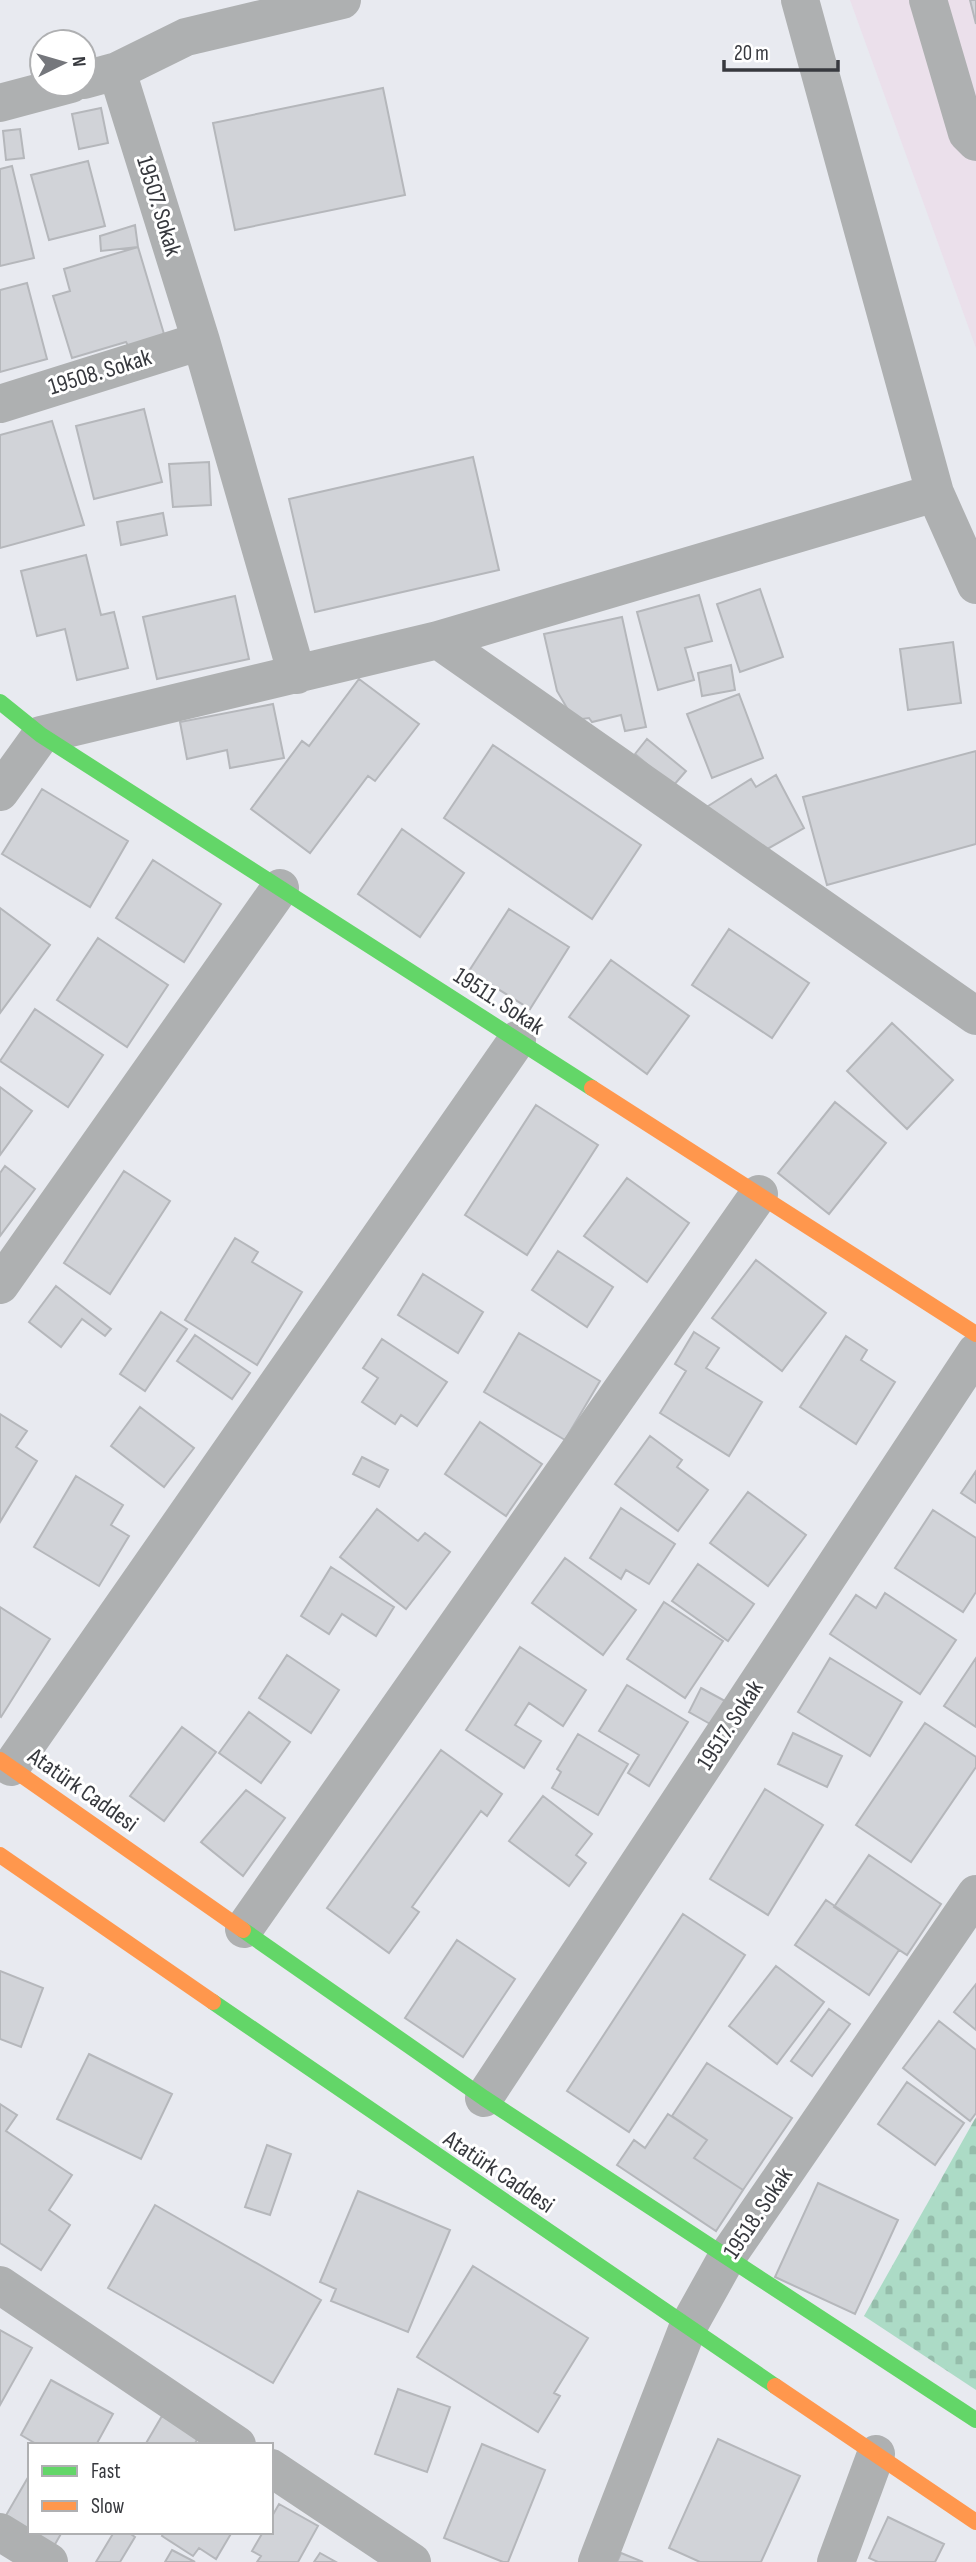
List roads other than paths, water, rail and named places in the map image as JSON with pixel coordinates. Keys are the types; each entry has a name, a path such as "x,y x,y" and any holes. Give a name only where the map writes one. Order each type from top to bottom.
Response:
{"street":[{"path":"101,76 186,37 342,0"},
{"path":"800,0 934,493 976,585"},
{"path":"928,0 967,133 976,142"},
{"name":"19507. Sokak","path":"101,76 201,341 297,675"},
{"path":"0,103 28,96"},
{"name":"19508. Sokak","path":"0,404 201,341"},
{"path":"0,792 41,735 438,640 934,493"},
{"path":"438,640 976,1016"},
{"name":"19511. Sokak","path":"0,702 41,735 976,1334"},
{"path":"0,1285 280,888"},
{"path":"5,1763 517,1040"},
{"path":"244,1929 759,1195"},
{"name":"19517. Sokak","path":"484,2098 976,1352"},
{"name":"Atatürk Caddesi","path":"5,1763 484,2098 976,2420"},
{"name":"Atatürk Caddesi","path":"0,1855 490,2193 976,2522"},
{"name":"19518. Sokak","path":"597,2562 688,2327 727,2258 976,1895"},
{"path":"0,2285 234,2443"},
{"path":"836,2562 876,2454"},
{"path":"273,2469 412,2562"},
{"path":"0,2532 49,2562"}]}
